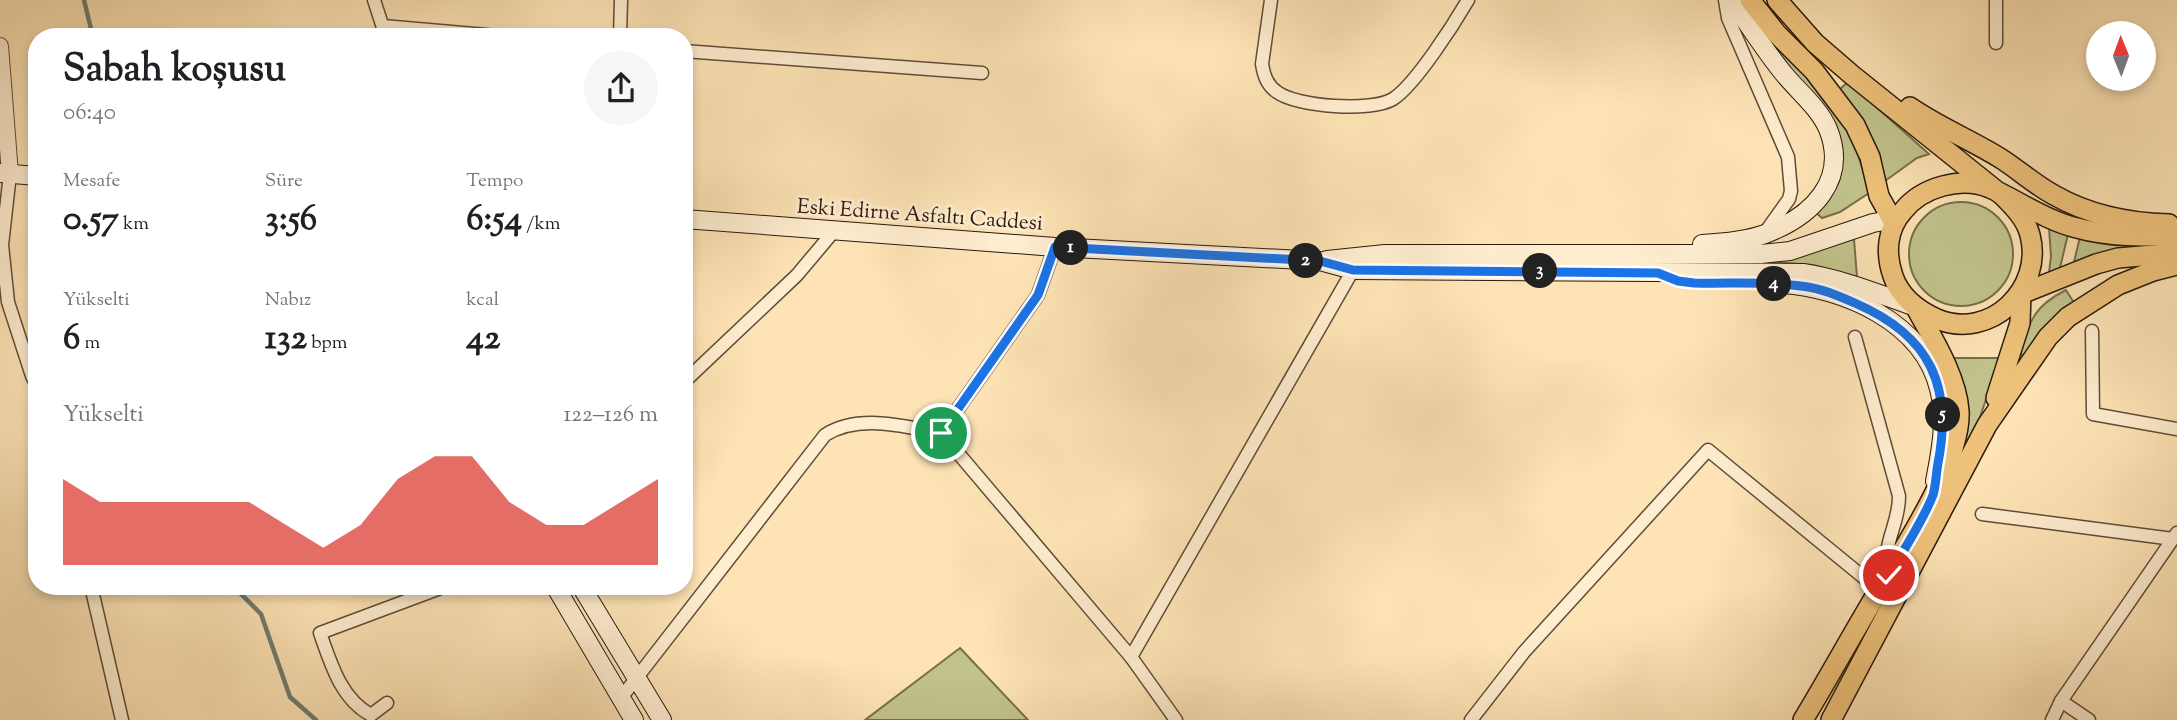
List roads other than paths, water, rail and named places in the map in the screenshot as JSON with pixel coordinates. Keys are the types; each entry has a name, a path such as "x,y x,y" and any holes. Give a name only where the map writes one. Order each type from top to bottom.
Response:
{"main road":[{"path":"1643,254 1657,248 1717,243 1763,235 1788,223 1819,199 1833,172 1834,157 1827,127 1784,74 1731,0"},
{"path":"1750,0 1777,34 1814,71 1856,125 1870,157 1879,196 1894,223"},
{"path":"1777,0 1815,43 2003,196 2017,210 2030,235 2032,265 2021,294 2020,323 1987,425"},
{"path":"1866,86 1896,98 2067,201 2120,219 2177,224"},
{"path":"5,174 28,175"},
{"path":"1803,720 1908,543 1953,451 1958,427 1957,397 1948,373 1916,307 1900,290 1889,263 1889,240 1894,223 1904,209 1933,188 1971,184 1989,187 2073,228 2117,236 2177,235"},
{"name":"Eski Edirne Asfaltı Caddesi","path":"693,220 1055,247 1320,261"},
{"path":"1320,261 1385,254 1761,254 1790,251 1819,243 1873,223 1894,223"},
{"path":"1320,261 1353,270 1803,274 1823,276 1851,284 1957,324 1974,323 2004,310 2021,294 2096,264 2118,258 2177,253"},
{"path":"1831,720 1987,425 2041,346 2068,317 2118,285 2177,265"},
{"path":"1658,273 1678,281 1694,283 1803,286 1835,294 1895,324 1918,347 1930,365 1939,388 1943,441 1933,495"},
{"path":"560,595 634,720"},
{"path":"586,595 662,720"}],"street":[{"path":"374,0 384,28"},
{"path":"620,28 621,0"},
{"path":"1271,0 1262,64 1271,87 1281,95 1306,102 1362,107 1376,106 1393,99 1415,78 1468,0"},
{"path":"1725,0 1728,18 1788,157 1791,183 1789,199 1763,235"},
{"path":"1996,0 1996,43"},
{"path":"0,46 5,174 2,245 8,302 28,364"},
{"path":"693,52 982,73"},
{"path":"693,373 797,275 834,231"},
{"path":"941,433 1038,295 1055,247"},
{"path":"1131,657 1353,270"},
{"path":"2092,331 2093,414 2177,429"},
{"path":"1855,337 1899,496 1899,510 1886,552 1884,582"},
{"path":"621,698 825,435 837,427 877,423 941,433 1131,657 1176,720"},
{"path":"1471,720 1524,652 1708,450 1884,582"},
{"path":"1982,514 2175,536 2061,701 2052,720"},
{"path":"93,595 122,720"},
{"path":"387,703 371,715 358,709 343,690 320,633 422,595"},
{"path":"2061,701 2089,720"}],"waterway":[{"path":"84,0 91,28"},
{"path":"242,595 261,614 290,697 316,720"}]}
